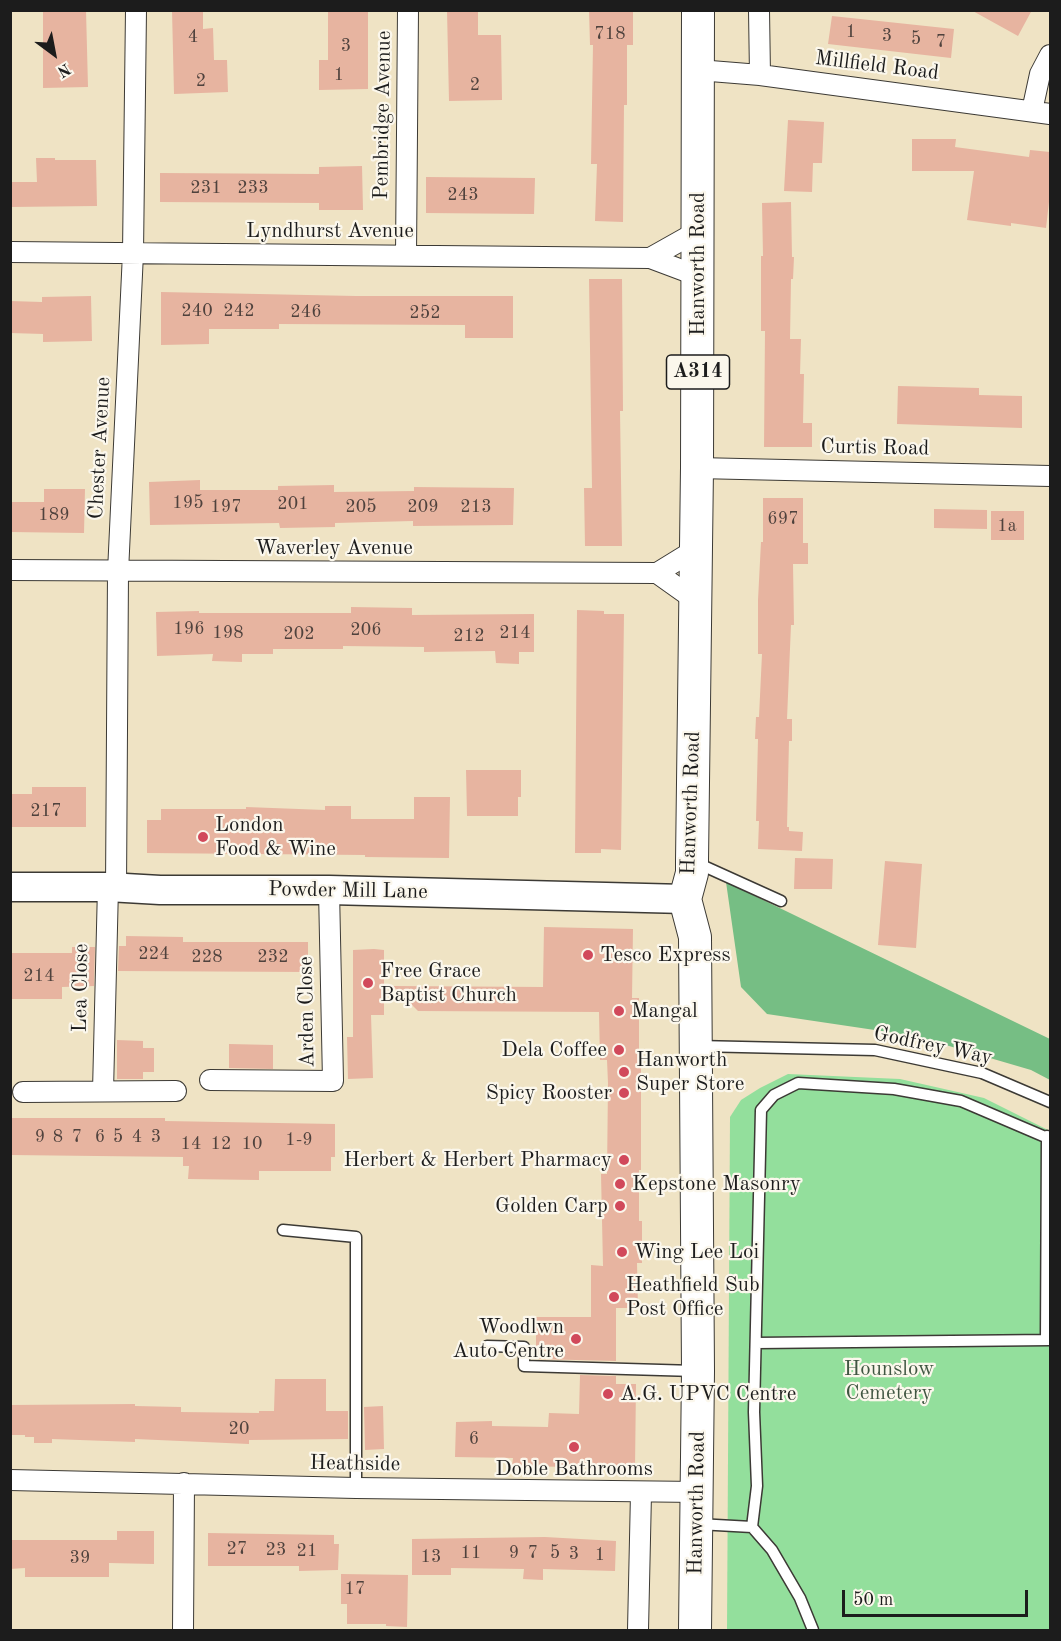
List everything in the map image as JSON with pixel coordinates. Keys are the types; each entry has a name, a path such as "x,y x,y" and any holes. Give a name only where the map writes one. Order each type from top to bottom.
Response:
{"main road":[{"name":"Hanworth Road","path":"696,1630 698,1371 695,937 684,899 692,873 698,468 698,10"}],"street":[{"name":"Chester Avenue","path":"112,887 118,572 133,253 136,10"},
{"name":"Pembridge Avenue","path":"406,255 408,10"},
{"path":"759,10 760,75"},
{"path":"1041,112 1040,74 1050,55"},
{"name":"Millfield Road","path":"698,70 760,75 1041,112"},
{"path":"650,258 698,231"},
{"name":"Lyndhurst Avenue","path":"10,252 650,258 698,276"},
{"name":"Curtis Road","path":"698,468 1050,476"},
{"path":"695,600 657,573 696,549"},
{"name":"Waverley Avenue","path":"10,570 657,573"},
{"name":"Powder Mill Lane","path":"10,887 329,890 684,899"},
{"name":"Lea Close","path":"103,1091 112,887"},
{"name":"Arden Close","path":"210,1080 333,1081 329,890"},
{"path":"22,1092 176,1091"},
{"name":"Heathside","path":"10,1480 641,1493 698,1492"},
{"path":"183,1630 184,1483"},
{"path":"638,1630 641,1493"}],"lane":[{"path":"692,861 781,901"},
{"name":"Godfrey Way","path":"694,1046 875,1050 982,1072 1050,1102"},
{"path":"752,1527 757,1486 754,1412 762,1110 774,1095 798,1083 894,1089 961,1101 1049,1138 1048,1340 756,1343"},
{"path":"284,1230 356,1237 356,1488"},
{"path":"487,1346 524,1347 524,1366 698,1371"},
{"path":"697,1524 752,1527 772,1550 800,1598 813,1630"}],"green space":[{"path":"726,882 1050,1039 1050,1080 1031,1070 915,1036 767,1014 741,987"},
{"name":"Hounslow Cemetery","path":"788,1074 900,1079 984,1098 1050,1131 1050,1630 727,1630 730,1117 741,1100"}],"building":[{"path":"43,10 86,10 88,87 43,88"},
{"path":"172,10 203,10 203,29 213,28 214,60 227,60 228,92 174,94"},
{"path":"328,10 368,10 368,89 319,90 319,60 328,60"},
{"path":"447,10 478,10 478,35 501,35 502,100 449,101"},
{"path":"589,10 633,10 633,45 627,45 627,105 624,105 623,222 595,221 597,164 591,164 593,45 590,45"},
{"path":"971,10 1032,10 1018,36"},
{"path":"832,16 954,29 951,58 828,44"},
{"path":"788,120 824,122 822,163 813,163 812,192 784,191"},
{"path":"912,139 956,139 955,147 1029,157 1030,150 1050,152 1050,193 1046,228 967,220 974,171 912,171"},
{"path":"36,158 96,160 97,206 10,207 10,182 37,182"},
{"path":"362,166 363,210 319,210 319,203 160,202 160,173 319,174 319,167"},
{"path":"426,177 535,178 534,214 426,213"},
{"path":"791,202 792,257 794,257 793,279 791,279 790,339 801,339 800,374 804,374 803,423 812,423 812,447 764,447 765,331 761,331 762,203"},
{"path":"589,279 622,279 623,411 620,411 622,546 585,546 584,488 592,488"},
{"path":"161,292 513,296 513,338 465,338 465,325 279,324 279,329 209,329 209,344 161,345"},
{"path":"91,296 92,341 43,342 43,334 10,333 10,301 42,302 42,297"},
{"path":"898,386 979,388 979,395 1022,396 1022,428 897,424"},
{"path":"200,480 200,490 278,490 278,486 334,485 334,492 414,491 414,487 514,488 513,525 413,526 413,521 335,523 335,527 280,528 279,523 150,525 149,482"},
{"path":"44,489 85,489 84,533 10,532 10,502 44,502"},
{"path":"763,498 803,498 803,543 808,543 808,564 793,564 794,625 791,625 787,719 792,719 792,741 789,741 787,827 789,831 803,832 802,851 758,849 759,821 756,821 758,739 755,739 756,717 759,717 762,654 758,654 758,600 761,542 763,542"},
{"path":"934,509 987,510 987,529 934,528"},
{"path":"991,511 1024,511 1024,540 991,540"},
{"path":"351,607 412,608 412,615 534,614 534,652 519,652 519,664 496,663 495,651 424,652 424,647 343,646 343,649 273,649 273,654 242,654 242,662 212,661 213,654 157,656 156,612 351,613"},
{"path":"577,610 624,614 621,850 601,849 601,853 575,853"},
{"path":"466,770 521,770 518,816 467,816"},
{"path":"32,787 86,787 86,827 10,827 10,794 32,794"},
{"path":"414,797 450,797 449,858 147,853 147,820 161,820 161,809 246,809 246,807 325,810 325,806 351,806 351,819 414,819"},
{"path":"795,858 833,859 832,889 794,889"},
{"path":"885,861 922,864 916,948 878,945"},
{"path":"544,927 633,929 632,998 639,998 639,1061 641,1061 639,1221 642,1221 642,1263 637,1263 638,1308 616,1308 616,1361 536,1359 536,1317 591,1317 591,1265 603,1266 601,1174 607,1174 608,1083 607,1060 600,1060 599,1012 418,1011 393,986 543,987"},
{"path":"126,936 183,937 183,942 308,942 308,972 118,971 119,946 126,946"},
{"path":"72,947 95,947 94,986 62,987 62,999 10,999 10,953 72,953"},
{"path":"353,950 384,950 384,1015 371,1015 373,1078 348,1079 347,1037 353,1037"},
{"path":"117,1040 143,1041 143,1048 154,1048 154,1072 143,1072 143,1079 117,1079"},
{"path":"229,1044 273,1045 273,1069 229,1068"},
{"path":"11,1118 165,1118 165,1121 335,1124 335,1157 331,1157 331,1171 259,1171 259,1180 188,1179 189,1166 183,1166 183,1157 11,1155"},
{"path":"580,1375 616,1376 616,1384 636,1384 635,1468 512,1466 513,1458 455,1457 456,1422 492,1421 492,1426 548,1427 549,1413 579,1414"},
{"path":"275,1379 326,1379 326,1411 348,1411 348,1439 249,1440 249,1444 135,1439 135,1442 52,1439 52,1443 34,1443 34,1437 10,1435 10,1405 135,1404 135,1406 181,1407 181,1412 259,1413 259,1411 274,1411"},
{"path":"383,1406 384,1449 365,1450 364,1407"},
{"path":"117,1531 154,1531 154,1564 109,1563 109,1577 25,1577 25,1568 10,1569 10,1540 117,1540"},
{"path":"208,1533 334,1535 334,1544 339,1544 338,1570 299,1571 299,1566 208,1566"},
{"path":"545,1537 616,1541 615,1571 543,1569 543,1580 523,1579 524,1569 451,1568 451,1575 412,1575 412,1539"},
{"path":"341,1574 408,1575 407,1627 386,1626 386,1624 347,1624 347,1604 341,1604"}],"place":[{"name":"London Food & Wine","path":"203,837"},
{"name":"Tesco Express","path":"588,955"},
{"name":"Free Grace Baptist Church","path":"368,983"},
{"name":"Mangal","path":"619,1011"},
{"name":"Dela Coffee","path":"619,1050"},
{"name":"Hanworth Super Store","path":"624,1072"},
{"name":"Spicy Rooster","path":"624,1093"},
{"name":"Herbert & Herbert Pharmacy","path":"624,1160"},
{"name":"Kepstone Masonry","path":"620,1184"},
{"name":"Golden Carp","path":"620,1206"},
{"name":"Wing Lee Loi","path":"622,1252"},
{"name":"Heathfield Sub Post Office","path":"614,1297"},
{"name":"Woodlwn Auto Centre","path":"576,1339"},
{"name":"A.G. UPVC Centre","path":"608,1394"},
{"name":"Doble Bathrooms","path":"574,1447"}]}
